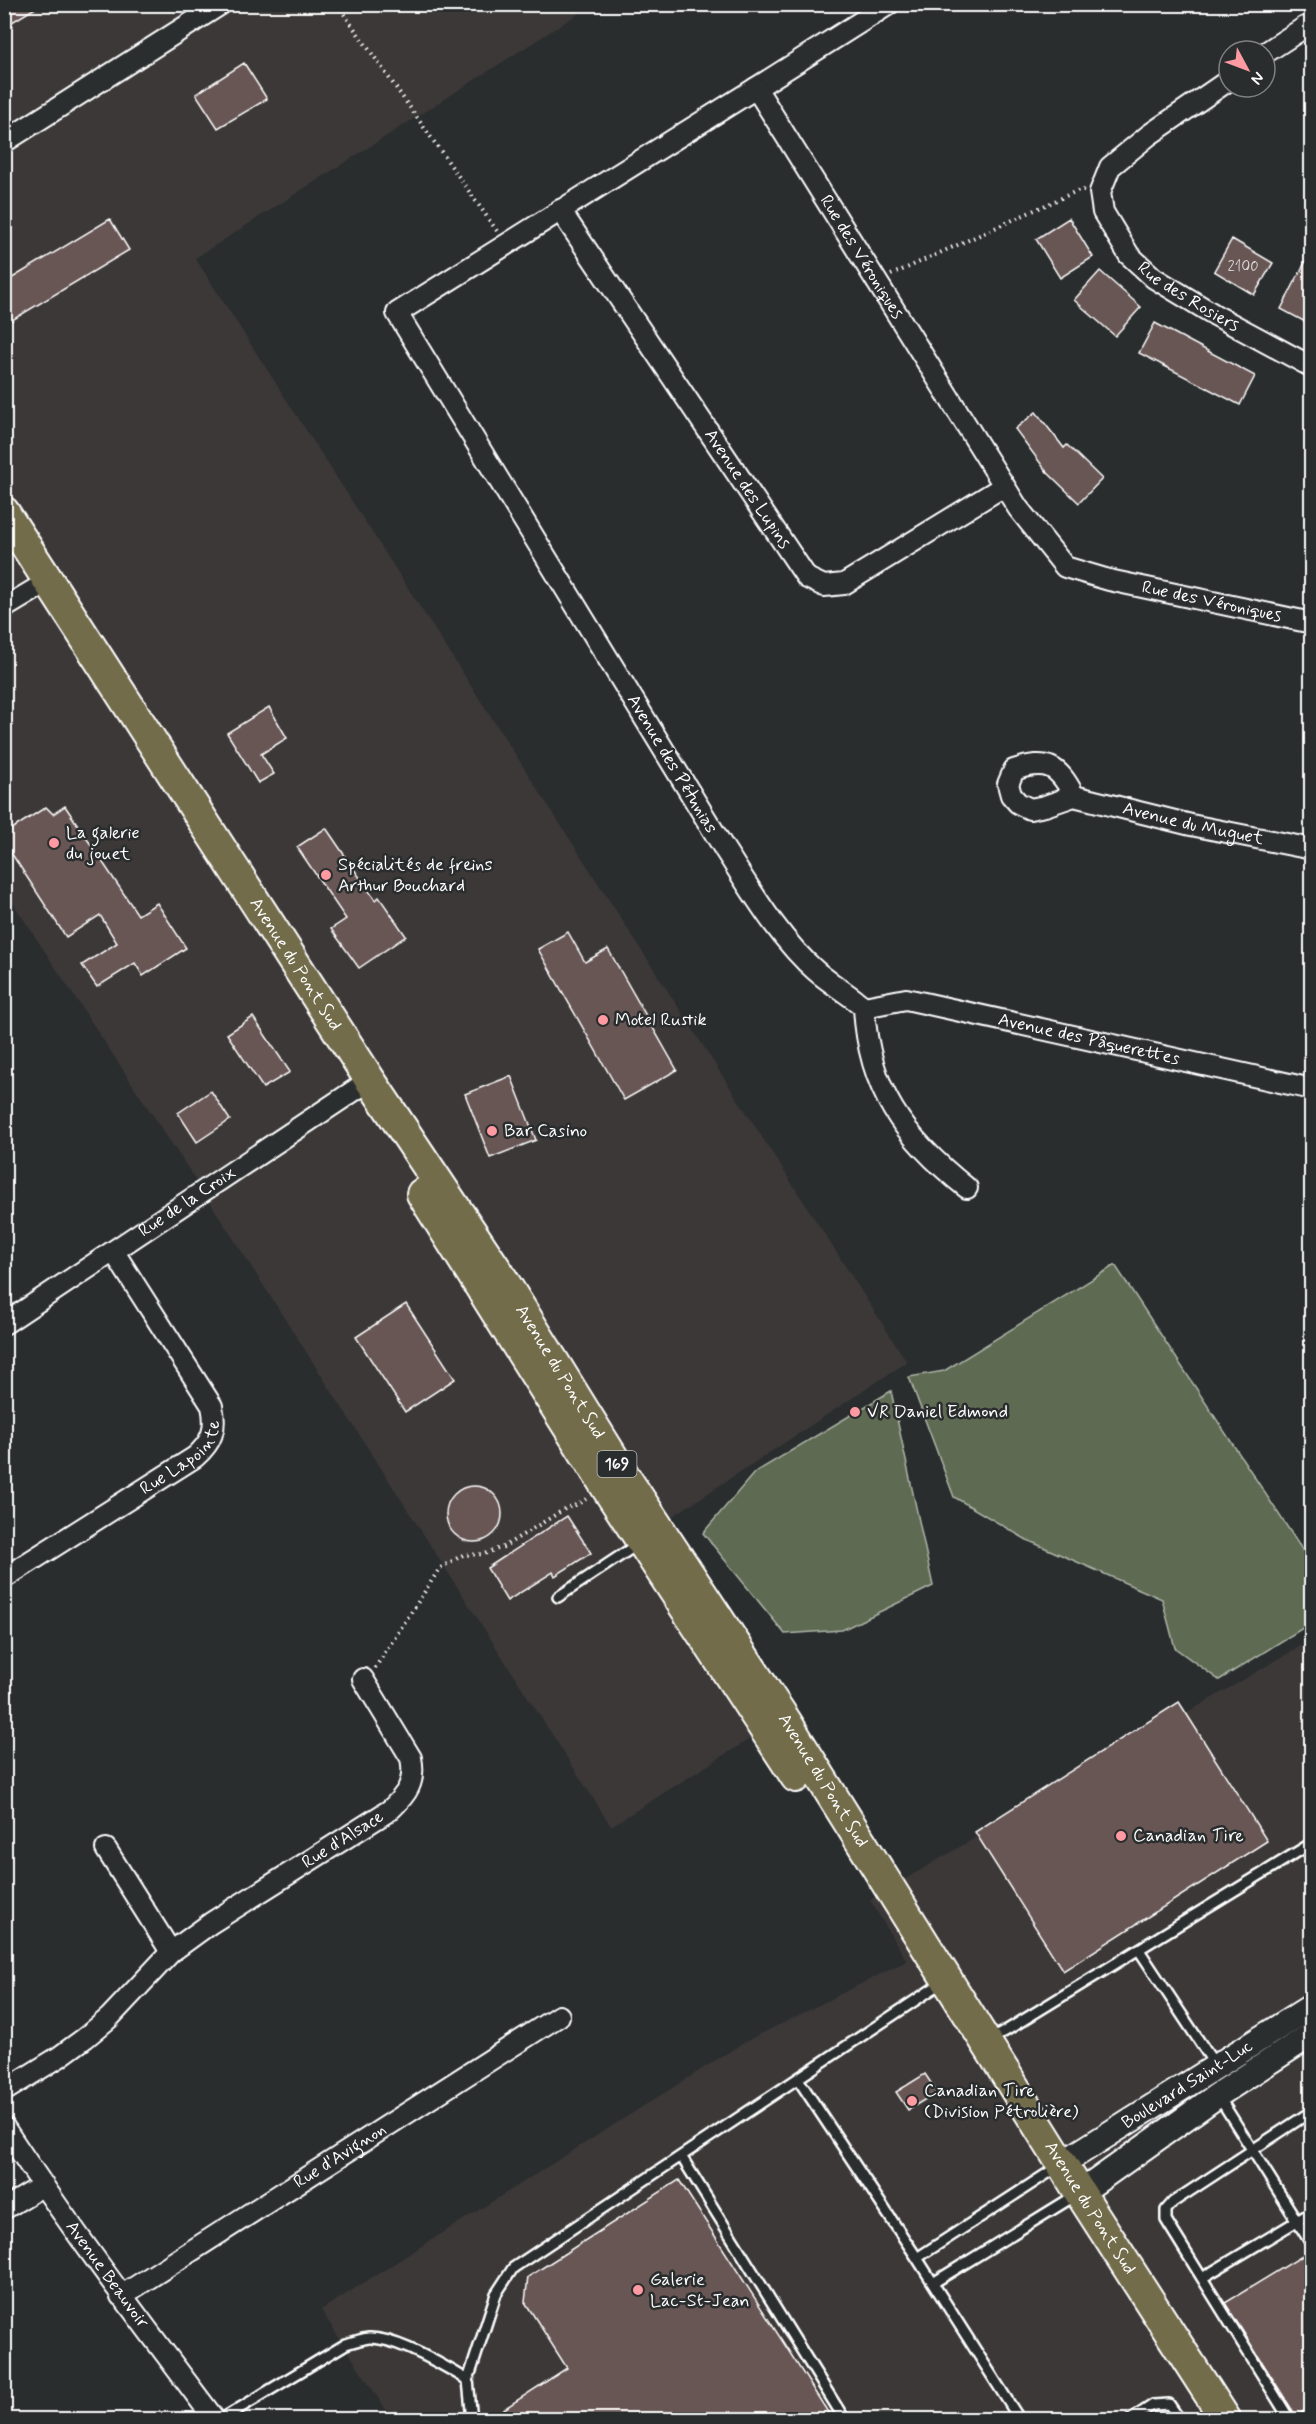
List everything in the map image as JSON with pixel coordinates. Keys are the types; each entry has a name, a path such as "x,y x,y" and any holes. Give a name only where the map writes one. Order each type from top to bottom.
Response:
{"main road":[{"name":"Avenue du Pont Sud","path":"4,512 42,585 363,1085 642,1541 941,1984 986,2042 1056,2168 1207,2420"},
{"name":"Avenue du Pont Sud","path":"4,542 42,585"},
{"name":"Avenue du Pont Sud","path":"363,1085 498,1272 625,1477 784,1720 941,1984 972,2044 1056,2168"},
{"name":"Avenue du Pont Sud","path":"1073,2197 1226,2420"}],"street":[{"path":"4,142 221,4"},
{"path":"506,244 889,4"},
{"path":"1277,45 1305,27 1311,27"},
{"name":"Rue des Véroniques","path":"756,88 1018,508 1065,567 1109,580 1311,623"},
{"path":"1100,192 1110,167 1149,135 1217,88"},
{"name":"Rue des Rosiers","path":"1100,192 1103,212 1129,255 1154,278 1215,315 1311,367"},
{"name":"Avenue des Lupins","path":"560,210 807,578 824,586 844,584 1004,486"},
{"name":"Avenue des Pétunias","path":"506,244 397,312 754,894 790,942 816,971 864,1006"},
{"path":"4,608 42,585"},
{"name":"Avenue du Muguet","path":"1074,796 1191,825 1311,849"},
{"name":"Avenue des Pâquerettes","path":"864,1006 906,999 1311,1089"},
{"path":"864,1006 865,1033 873,1069 893,1110 917,1143 943,1169 967,1188"},
{"name":"Rue de la Croix","path":"4,1324 363,1085"},
{"name":"Rue Lapointe","path":"4,1578 195,1457 210,1442 214,1431 215,1419 212,1406 114,1252"},
{"name":"Rue d'Alsace","path":"4,2091 85,2038 109,2018 171,1952 211,1923 390,1810 406,1795 414,1770 411,1758 365,1682"},
{"path":"106,1849 171,1952"},
{"name":"Rue d'Avignon","path":"122,2296 559,2016"},
{"name":"Boulevard Saint-Luc","path":"1056,2168 1216,2067 1307,2027"},
{"name":"Boulevard Saint-Luc","path":"1073,2197 1218,2095 1307,2027"},
{"name":"Avenue Beauvoir","path":"4,2127 42,2186 215,2420"},
{"path":"4,2209 42,2186"}],"lane":[{"path":"558,1597 642,1541"},
{"path":"986,2042 1311,1843"},
{"path":"1139,1950 1216,2067"},
{"path":"472,2420 468,2380 496,2294 513,2268 941,1984"},
{"path":"798,2079 917,2258 1020,2420"},
{"path":"1218,2095 1311,2245"},
{"path":"1290,2420 1166,2220 1166,2210 1173,2202 1311,2111"},
{"path":"681,2156 845,2420"},
{"path":"917,2258 1056,2168"},
{"path":"933,2283 1073,2197"},
{"path":"1202,2278 1311,2212"},
{"path":"220,2420 346,2344 368,2338 385,2340 430,2359 468,2380"},
{"path":"1130,2420 1153,2405 1169,2404 1180,2420"},
{"path":"1302,2420 1311,2414"}],"path":[{"path":"338,4 506,244"},
{"path":"877,281 1078,190 1100,192"},
{"path":"365,1682 440,1568 455,1558 484,1554 503,1547 568,1507 589,1497"}],"shaded area":[{"path":"4,5 592,5 195,258 907,1362 635,1541 756,1735 611,1826 197,1182 5,891"},
{"path":"1311,1640 1311,2419 392,2419 321,2310 745,2042 907,1961 870,1900"}],"green space":[{"path":"1115,1265 1311,1563 1311,1623 1219,1680 1175,1648 1162,1599 1027,1540 954,1497 909,1377 944,1371"},
{"path":"891,1391 933,1586 842,1630 785,1634 703,1533 754,1473"}],"building":[{"path":"4,4 42,4 4,27"},
{"path":"244,63 267,99 218,128 196,94"},
{"path":"1069,218 1093,257 1060,278 1036,239"},
{"path":"110,219 129,250 4,325 4,283"},
{"path":"1232,239 1273,263 1254,295 1214,271"},
{"path":"1311,251 1311,325 1281,309"},
{"path":"1100,271 1141,307 1115,336 1074,300"},
{"path":"1155,323 1255,376 1240,405 1139,353"},
{"path":"1036,412 1064,448 1067,445 1102,479 1079,503 1047,472 1015,429"},
{"path":"269,707 287,738 261,754 274,774 258,783 227,733"},
{"path":"65,806 138,915 157,903 186,948 143,976 135,963 97,987 82,965 117,943 100,915 66,937 4,842 4,834 46,807 53,814"},
{"path":"326,828 375,900 379,897 406,936 359,968 331,929 346,919 297,847"},
{"path":"568,932 585,962 608,949 677,1070 624,1100 538,949"},
{"path":"253,1017 290,1072 263,1088 227,1034"},
{"path":"511,1076 536,1140 490,1158 465,1094"},
{"path":"211,1091 230,1120 197,1142 178,1113"},
{"path":"406,1304 455,1379 405,1412 356,1337"},
{"path":"474,1486 489,1491 497,1499 502,1514 497,1529 489,1537 474,1542 459,1537 451,1529 446,1514 451,1499 459,1491"},
{"path":"567,1516 591,1553 555,1576 553,1572 507,1601 487,1568"},
{"name":"Canadian Tire","path":"1179,1702 1267,1841 1063,1971 975,1832"},
{"name":"Canadian Tire (Division Pétrolière)","path":"925,2074 937,2092 908,2110 896,2092"},
{"name":"Galerie Lac-St-Jean","path":"679,2180 833,2420 487,2420 567,2368 525,2302 528,2277"},
{"path":"1307,2253 1311,2261 1311,2407 1296,2416 1225,2303"}],"place":[{"name":"La galerie du jouet","path":"54,843"},
{"name":"Spécialités de freins Arthur Bouchard","path":"326,875"},
{"name":"Motel Rustik","path":"603,1020"},
{"name":"Bar Casino","path":"492,1131"},
{"name":"VR Daniel Edmond","path":"855,1412"},
{"name":"Canadian Tire","path":"1121,1836"},
{"name":"Canadian Tire (Division Pétrolière)","path":"912,2101"},
{"name":"Galerie Lac-St-Jean","path":"638,2290"}]}
